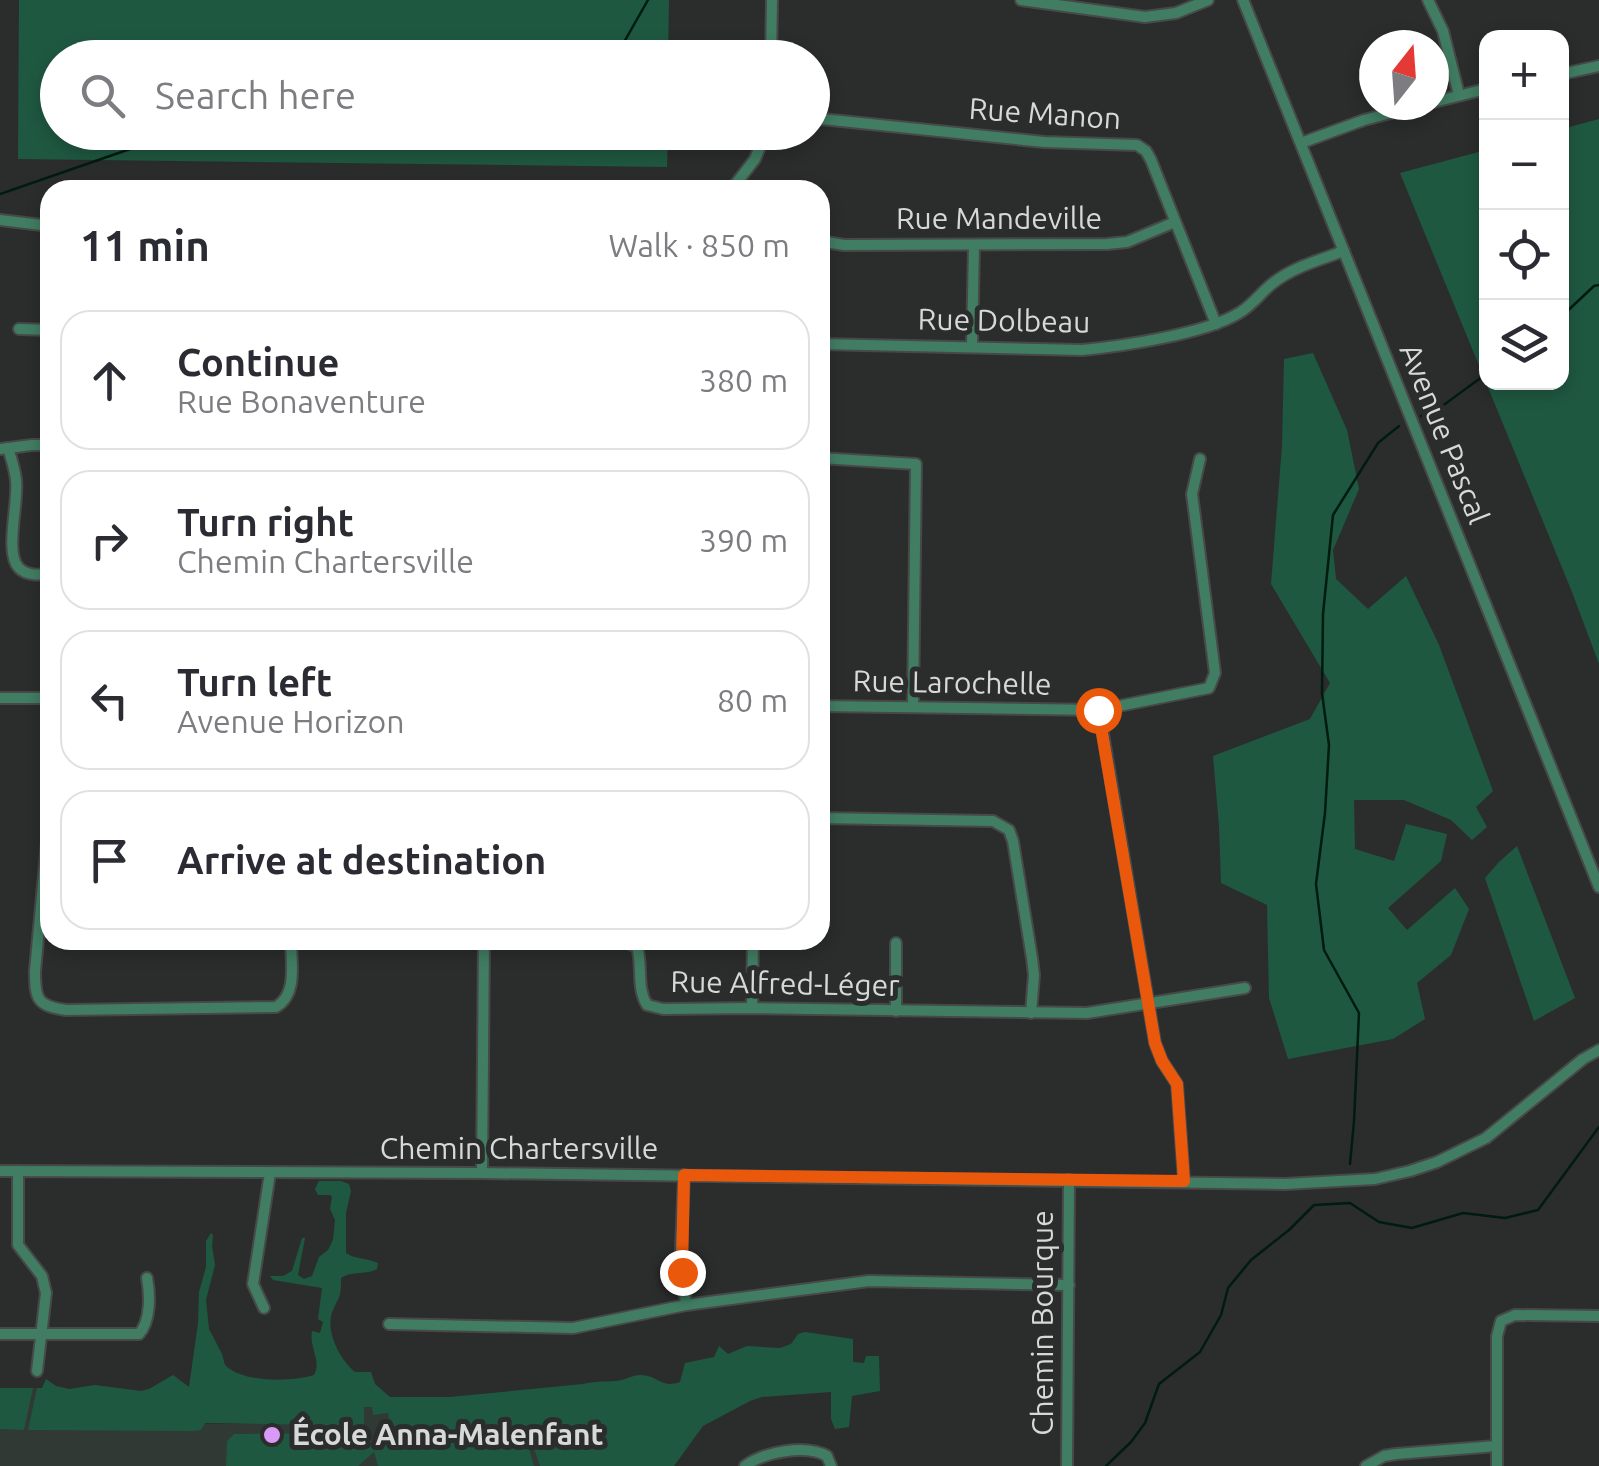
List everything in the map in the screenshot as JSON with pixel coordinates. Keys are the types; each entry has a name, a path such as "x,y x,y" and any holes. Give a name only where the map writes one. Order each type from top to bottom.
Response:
{"street":[{"path":"771,40 772,0"},
{"path":"1021,0 1145,17 1176,13 1208,0"},
{"name":"Avenue Pascal","path":"1244,0 1599,886"},
{"path":"1428,0 1443,31 1459,95"},
{"path":"1569,72 1599,66"},
{"path":"1449,98 1479,91"},
{"name":"Rue Manon","path":"830,120 1062,143 1137,145 1151,160 1216,324"},
{"path":"1301,144 1364,120"},
{"path":"741,180 759,150"},
{"path":"0,220 40,225"},
{"name":"Rue Mandeville","path":"830,243 1108,244 1126,242 1174,222"},
{"path":"972,346 974,245"},
{"name":"Rue Dolbeau","path":"830,344 1082,350 1193,331 1236,316 1275,281 1344,251"},
{"path":"19,329 40,330"},
{"path":"40,445 4,449 16,480 11,552 18,567 31,575 40,575"},
{"path":"830,459 916,464 913,708"},
{"name":"Rue Larochelle","path":"830,706 1098,710 1209,688 1215,672 1192,494 1200,459"},
{"path":"0,698 40,698"},
{"path":"1098,710 1155,1043 1177,1084 1184,1181"},
{"path":"830,818 994,821 1004,825 1013,840 1032,958 1031,1012"},
{"path":"40,930 35,990 40,1002 50,1008 276,1007 284,1002 290,988 290,950"},
{"path":"896,943 896,1011"},
{"path":"482,1173 484,950"},
{"name":"Rue Alfred-Léger","path":"638,950 640,994 647,1004 663,1010 1099,1012 1245,988"},
{"path":"752,1008 753,950"},
{"name":"Chemin Chartersville","path":"0,1171 1324,1182 1375,1178 1437,1162 1486,1138 1599,1050"},
{"path":"18,1171 18,1245 46,1282 37,1371"},
{"path":"264,1308 253,1284 270,1173"},
{"path":"684,1175 681,1251 686,1305"},
{"name":"Chemin Bourque","path":"1068,1466 1069,1180"},
{"path":"0,1334 139,1334 145,1327 150,1291 147,1278"},
{"path":"389,1324 573,1328 686,1305 869,1281 1069,1285"},
{"path":"1497,1466 1496,1336 1501,1321 1515,1315 1599,1316"},
{"path":"1366,1466 1396,1454 1496,1446"},
{"path":"745,1466 764,1456 813,1450 826,1456 831,1466"}],"shaded area":[{"name":"École Anna-Malenfant","path":"0,1388 42,1388 55,1426 359,1426 364,1406 509,1400 554,1466 0,1466"}],"green space":[{"path":"19,0 669,0 668,40 40,40 40,150 668,150 667,167 18,159"},
{"path":"1599,119 1599,664 1489,390 1569,390 1569,127"},
{"path":"1479,152 1479,365 1400,173"},
{"path":"1313,353 1347,430 1359,489 1333,550 1336,579 1368,609 1406,576 1439,645 1493,791 1476,807 1487,827 1472,840 1451,820 1404,800 1354,800 1355,849 1394,861 1406,824 1447,834 1441,861 1388,908 1407,930 1455,888 1469,909 1451,955 1417,983 1425,1019 1393,1039 1288,1059 1269,998 1267,905 1221,883 1213,756 1310,719 1330,683 1271,584 1282,446 1284,359"},
{"path":"1517,846 1575,998 1534,1021 1485,878"},
{"path":"319,1181 349,1184 346,1253 378,1263 373,1271 341,1278 340,1296 331,1318 332,1335 349,1367 355,1372 371,1372 375,1384 390,1397 450,1397 616,1381 641,1375 673,1384 680,1382 685,1363 714,1357 719,1346 728,1354 747,1346 780,1348 805,1332 853,1339 853,1362 864,1363 866,1356 879,1356 880,1391 852,1396 849,1427 835,1429 831,1392 750,1401 703,1426 674,1466 540,1466 533,1446 521,1433 534,1466 378,1466 374,1452 358,1466 226,1466 227,1441 234,1434 355,1433 369,1440 391,1433 388,1413 373,1415 372,1407 364,1407 364,1426 205,1423 201,1430 192,1431 28,1430 37,1388 42,1388 46,1379 69,1389 95,1385 141,1391 173,1375 189,1387 199,1292 206,1267 206,1241 211,1233 215,1265 206,1300 209,1329 225,1365 243,1375 268,1379 314,1375 317,1365 312,1331 320,1333 323,1322 318,1319 322,1288 273,1280 270,1276 292,1271 302,1238 298,1275 304,1279 312,1276 319,1257 328,1250 335,1220 330,1209 332,1197 318,1195 315,1189"},
{"path":"0,1388 33,1388 24,1430 0,1429"}],"waterway":[{"path":"625,40 648,0"},
{"path":"40,180 127,150"},
{"path":"0,194 40,180"},
{"path":"1569,309 1599,285"},
{"path":"1421,416 1479,379"},
{"path":"1350,1164 1359,1013 1324,950 1316,884 1329,745 1322,693 1323,614 1333,515 1378,443 1399,426"},
{"path":"1106,1466 1145,1423 1159,1384 1200,1352 1221,1315 1228,1288 1251,1260 1314,1205 1350,1203 1379,1222 1412,1228 1463,1213 1505,1218 1538,1210 1599,1127"}],"place":[{"name":"École Anna-Malenfant","path":"272,1435"}],"route":[{"path":"682,1272 684,1175 1184,1181 1177,1084 1155,1043 1098,710"}]}
